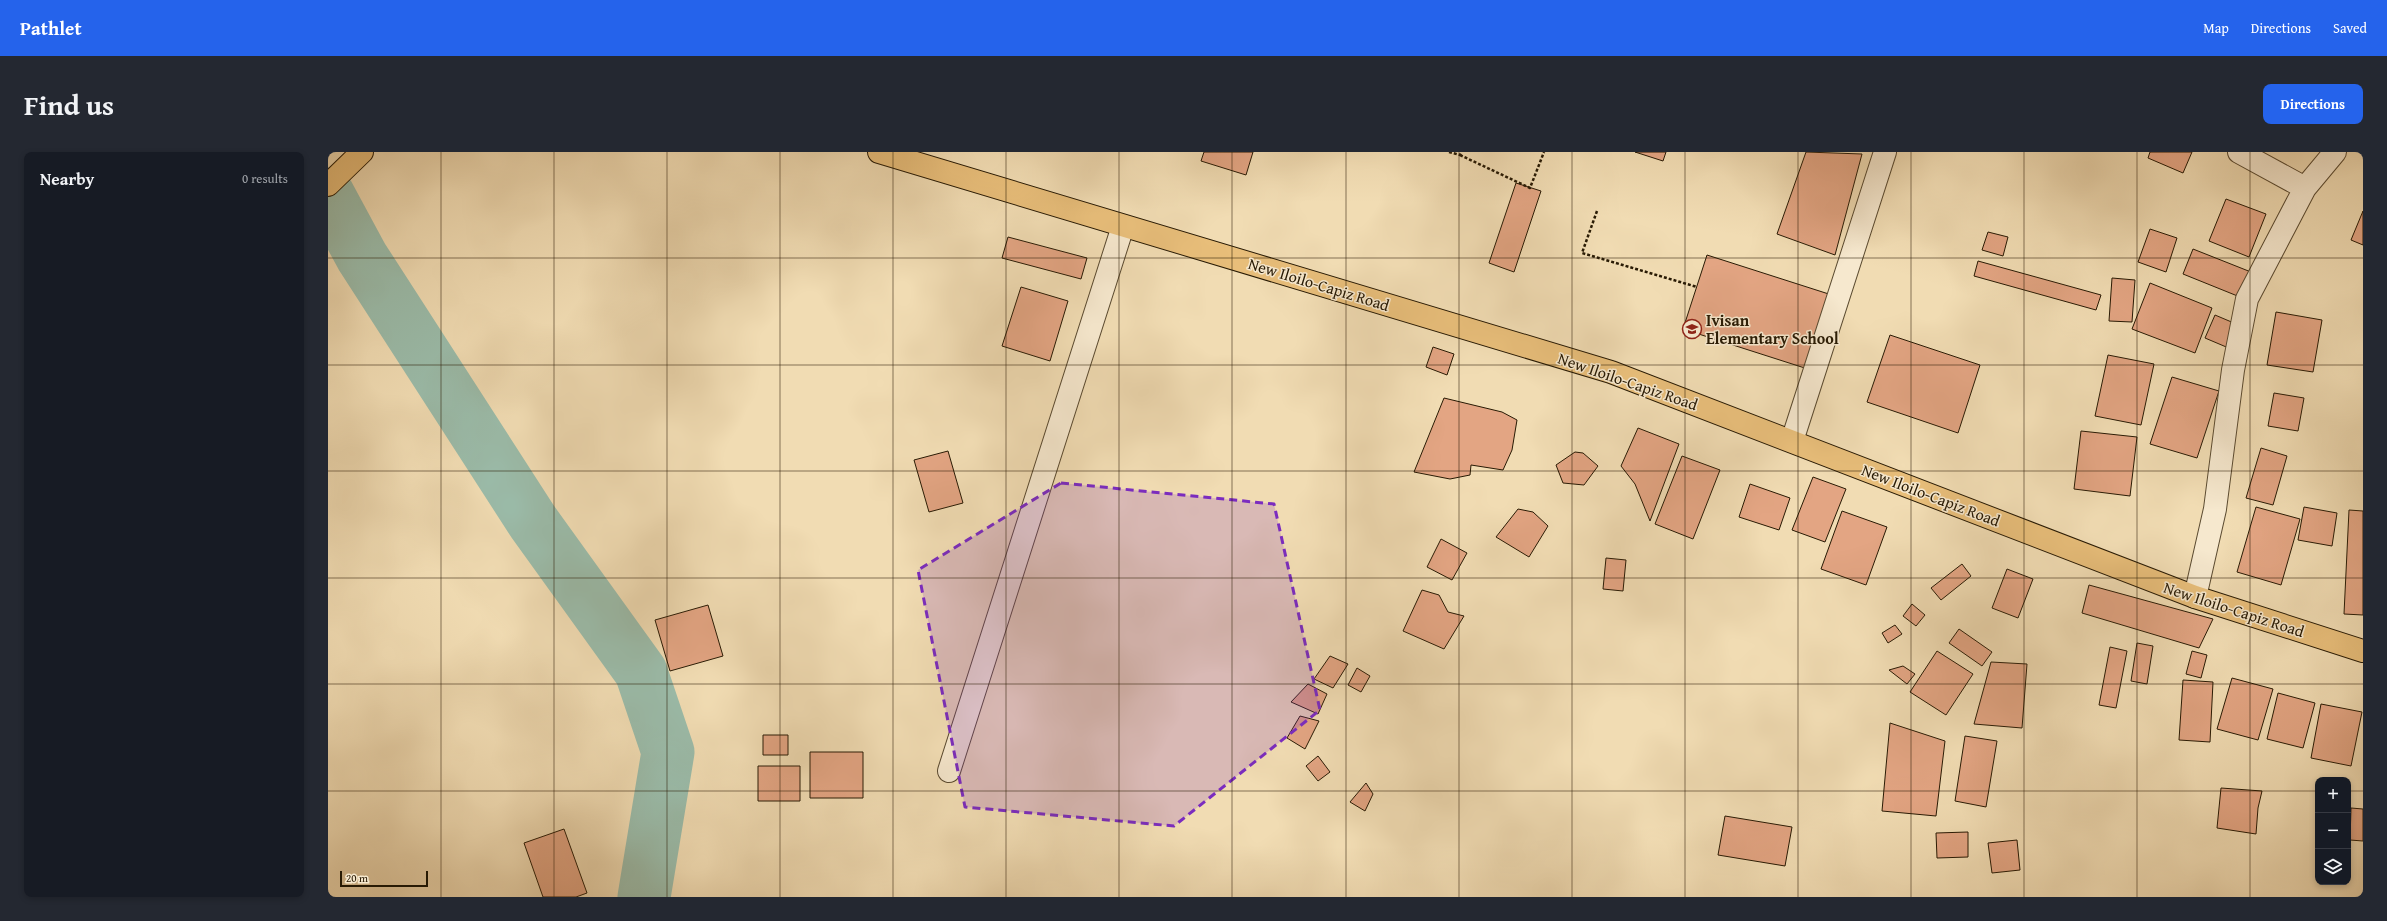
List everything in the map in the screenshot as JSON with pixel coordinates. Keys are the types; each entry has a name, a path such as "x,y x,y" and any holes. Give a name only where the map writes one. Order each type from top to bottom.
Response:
{"highway":[{"name":"New Iloilo-Capiz Road","path":"879,152 1611,372 2195,597 2363,651"},
{"path":"328,184 359,156"}],"street":[{"path":"1792,441 1885,152"},
{"path":"2239,152 2305,188"},
{"path":"2195,597 2215,509 2233,370 2247,300 2305,188 2335,152"},
{"path":"949,771 1123,226"}],"path":[{"path":"1449,152 1461,154 1530,188 1544,152"},
{"path":"1597,211 1582,252 1697,287"}],"highlighted area":[{"path":"1061,483 1274,504 1320,710 1174,826 965,807 918,570"}],"building":[{"path":"1204,152 1253,152 1246,175 1201,161"},
{"path":"1635,152 1666,152 1663,161"},
{"path":"1806,152 1862,154 1835,255 1777,234"},
{"path":"2150,152 2192,152 2183,173 2148,158"},
{"path":"1516,183 1541,191 1514,272 1489,263"},
{"path":"2226,199 2266,214 2249,257 2209,241"},
{"path":"2363,211 2363,245 2351,240"},
{"path":"2150,229 2177,238 2166,272 2138,262"},
{"path":"1988,232 2008,237 2003,256 1982,250"},
{"path":"1008,237 1087,258 1081,279 1002,258"},
{"path":"2193,249 2251,272 2240,297 2183,274"},
{"path":"1707,255 1835,296 1811,370 1683,329"},
{"path":"1978,261 2101,295 2096,310 1974,276"},
{"path":"2112,278 2135,280 2132,322 2109,321"},
{"path":"2150,283 2212,308 2195,353 2132,329"},
{"path":"1021,287 1068,301 1050,361 1002,346"},
{"path":"2276,312 2322,320 2313,372 2267,365"},
{"path":"2215,315 2241,326 2231,349 2205,338"},
{"path":"1890,335 1980,365 1958,433 1867,402"},
{"path":"1433,347 1454,354 1447,375 1426,367"},
{"path":"2108,355 2154,364 2141,425 2095,416"},
{"path":"2172,377 2219,391 2197,458 2150,444"},
{"path":"2274,393 2304,398 2298,431 2268,426"},
{"path":"1444,398 1502,412 1517,420 1512,450 1503,470 1471,465 1470,475 1450,479 1414,472"},
{"path":"1638,428 1679,444 1650,521 1635,484 1621,466"},
{"path":"2081,431 2137,437 2130,496 2074,489"},
{"path":"2261,448 2287,456 2273,505 2246,498"},
{"path":"948,451 963,503 929,512 914,460"},
{"path":"1575,452 1583,453 1598,466 1584,485 1563,483 1556,465"},
{"path":"1682,456 1720,470 1693,539 1655,524"},
{"path":"1813,477 1846,489 1825,542 1792,530"},
{"path":"1750,484 1790,498 1779,530 1739,517"},
{"path":"2256,507 2300,519 2281,585 2237,572"},
{"path":"2304,507 2337,513 2332,546 2298,540"},
{"path":"1518,509 1533,512 1548,526 1529,557 1496,537"},
{"path":"2349,510 2363,511 2363,615 2344,614"},
{"path":"1842,511 1887,527 1866,585 1821,569"},
{"path":"1441,539 1467,553 1452,580 1427,567"},
{"path":"1606,558 1626,560 1623,591 1603,589"},
{"path":"1962,564 1971,576 1941,600 1931,588"},
{"path":"2007,569 2033,579 2018,618 1992,608"},
{"path":"2089,585 2213,619 2199,648 2082,613"},
{"path":"1422,590 1439,595 1448,612 1464,616 1444,649 1403,631"},
{"path":"1912,604 1925,615 1916,626 1903,616"},
{"path":"708,605 723,656 670,671 655,620"},
{"path":"1895,625 1902,634 1888,643 1882,633"},
{"path":"1959,629 1992,652 1982,666 1949,643"},
{"path":"2137,643 2153,646 2147,684 2131,681"},
{"path":"2110,647 2127,651 2116,708 2099,705"},
{"path":"1937,651 1973,674 1946,715 1910,692"},
{"path":"2192,651 2207,655 2201,678 2186,674"},
{"path":"1330,656 1348,664 1333,688 1314,679"},
{"path":"1991,662 2027,664 2022,728 1974,724"},
{"path":"1903,666 1915,674 1907,684 1889,670"},
{"path":"1357,668 1370,676 1361,692 1348,685"},
{"path":"2232,678 2273,689 2258,740 2217,729"},
{"path":"2183,680 2213,682 2210,742 2179,740"},
{"path":"1308,684 1327,694 1318,714 1291,702"},
{"path":"2278,693 2315,703 2303,748 2267,739"},
{"path":"2321,704 2362,712 2351,766 2311,758"},
{"path":"1300,716 1319,721 1305,749 1287,738"},
{"path":"1890,723 1945,741 1936,816 1882,811"},
{"path":"763,735 788,735 788,755 763,755"},
{"path":"1965,736 1997,741 1986,807 1955,801"},
{"path":"810,752 863,752 863,798 810,798"},
{"path":"1318,756 1330,772 1318,781 1306,766"},
{"path":"758,766 800,766 800,801 758,801"},
{"path":"1366,783 1373,794 1365,811 1350,802"},
{"path":"2221,788 2262,791 2258,808 2256,834 2217,828"},
{"path":"2351,808 2363,809 2363,841 2351,840"},
{"path":"1725,816 1792,827 1785,866 1718,855"},
{"path":"564,829 587,893 576,897 543,897 524,843"},
{"path":"1968,832 1968,857 1937,858 1936,833"},
{"path":"2017,840 2020,870 1992,873 1988,843"}],"waterway":[{"path":"328,194 362,257 533,522 641,672 668,752 644,897"}],"place":[{"name":"Ivisan Elementary School","path":"1692,329"}]}
